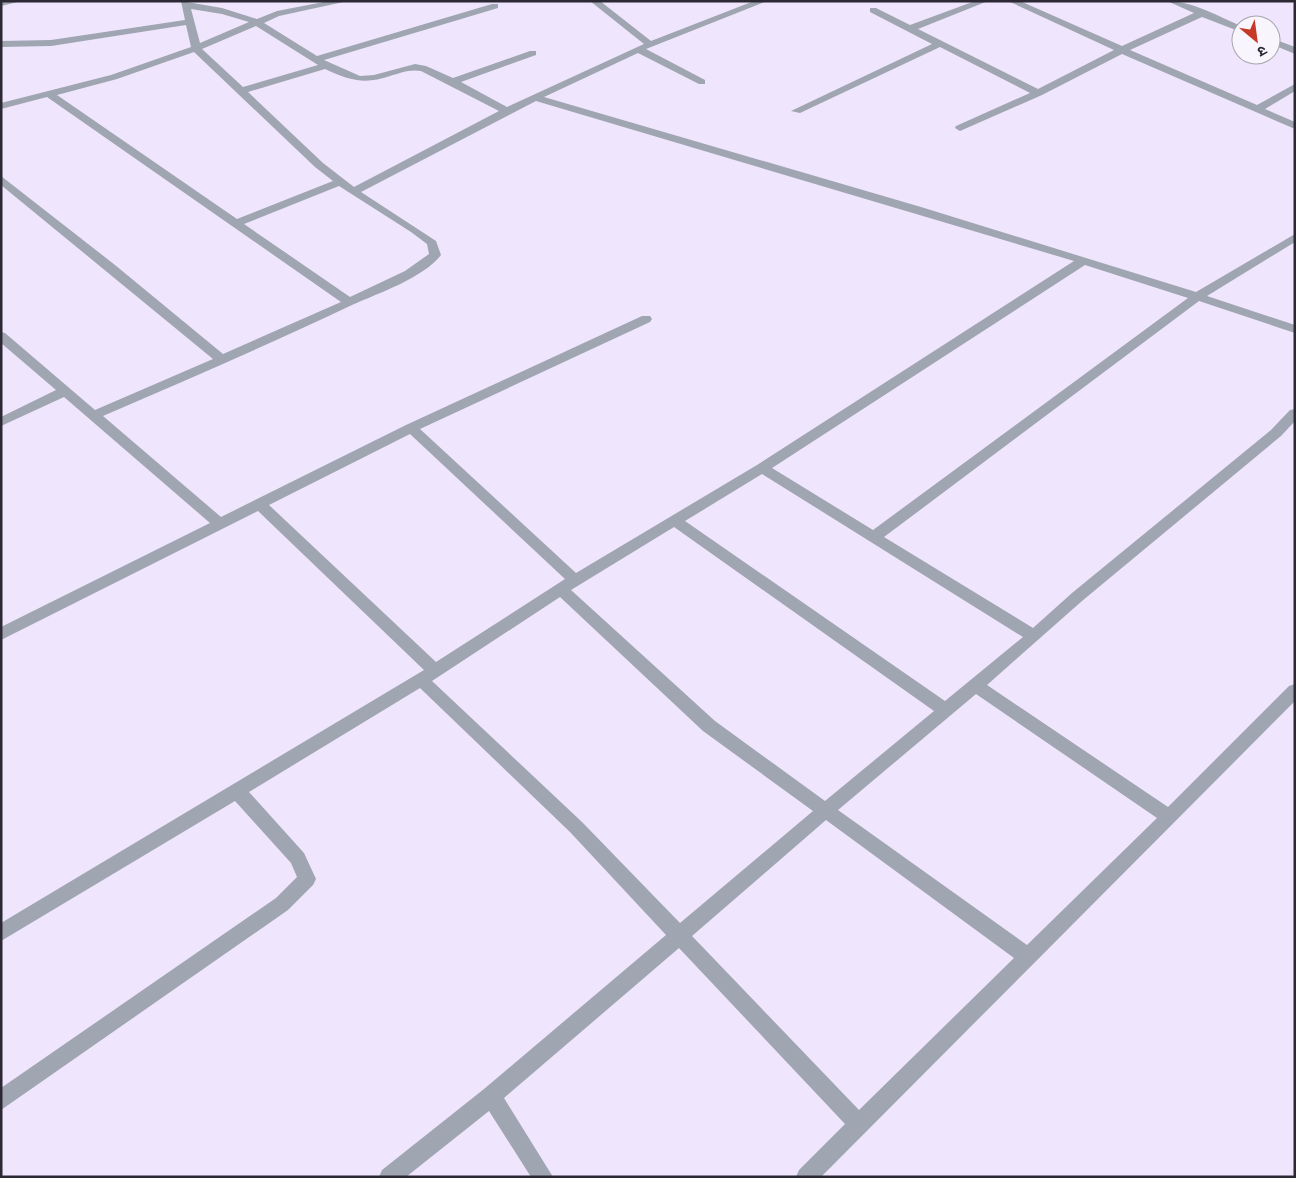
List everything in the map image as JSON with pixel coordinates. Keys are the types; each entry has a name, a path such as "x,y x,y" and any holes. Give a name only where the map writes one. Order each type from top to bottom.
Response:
{"street":[{"path":"1,4 18,1"},
{"path":"1,106 114,77 196,48 277,14 344,1"},
{"path":"594,1 650,44"},
{"path":"911,28 984,1"},
{"path":"1012,1 1295,126"},
{"path":"1171,1 1231,25"},
{"path":"353,192 507,111 638,49 761,2"},
{"path":"92,416 318,318 348,301 420,268 435,254 432,243 415,230 353,192 319,165 196,48 186,4 209,8 256,22 327,66 353,77 363,79 375,78 412,66 420,67 507,111"},
{"path":"316,59 495,6"},
{"path":"873,10 1038,93"},
{"path":"960,128 1038,93 1122,50 1202,13"},
{"path":"1,44 51,43 190,22"},
{"path":"796,111 941,43"},
{"path":"1281,45 1295,51"},
{"path":"638,49 702,82"},
{"path":"451,82 533,53"},
{"path":"242,91 327,66"},
{"path":"1256,110 1295,87"},
{"path":"48,94 238,223 348,301"},
{"path":"536,98 1198,296 1295,330"},
{"path":"1,179 111,267 222,360"},
{"path":"238,223 340,182"},
{"path":"874,537 1198,296 1295,237"},
{"path":"1,933 428,676 568,585 762,468 1083,261"},
{"path":"1,634 411,428 646,319"},
{"path":"1,336 220,524"},
{"path":"1,422 64,392"},
{"path":"389,1177 491,1096 826,810 1034,636 1077,596 1276,433 1295,413"},
{"path":"411,428 709,726 1028,956"},
{"path":"762,468 1034,636"},
{"path":"259,504 681,934 860,1124"},
{"path":"674,520 945,710"},
{"path":"975,685 1170,816"},
{"path":"806,1177 1295,690"},
{"path":"1,1100 282,904 307,879 298,858 237,791"},
{"path":"491,1096 543,1177"}]}
